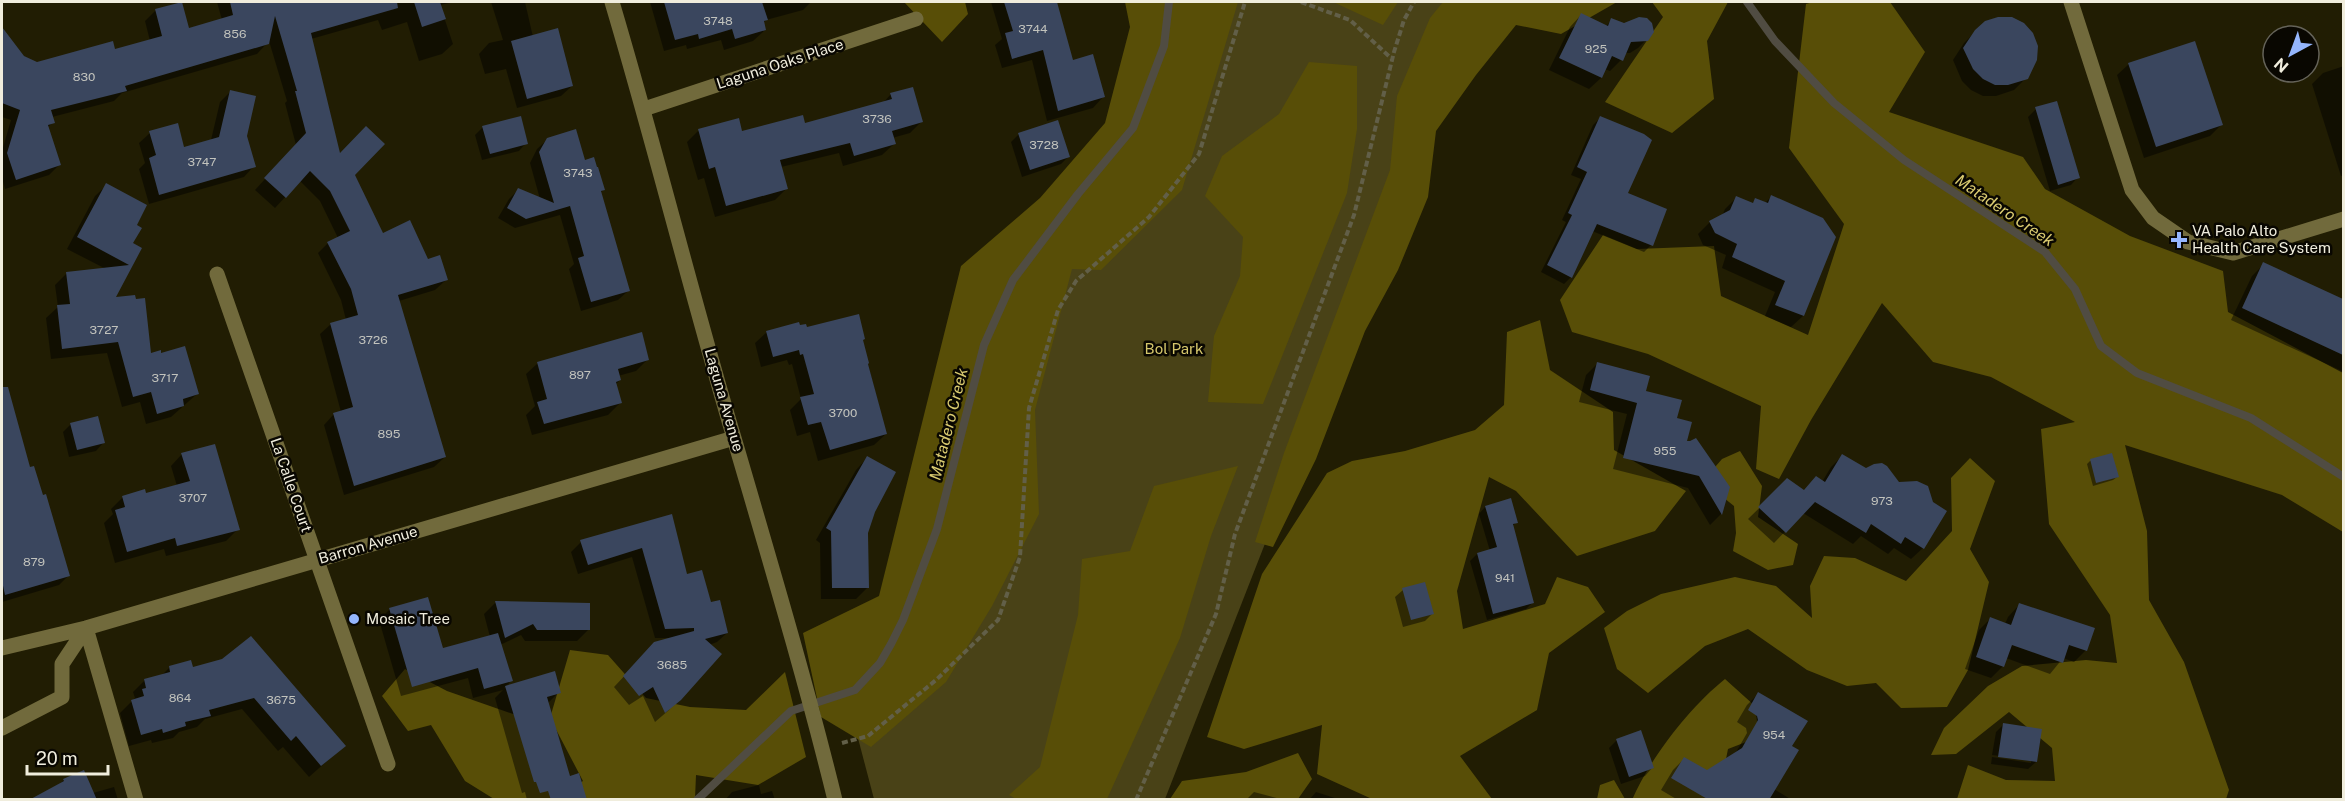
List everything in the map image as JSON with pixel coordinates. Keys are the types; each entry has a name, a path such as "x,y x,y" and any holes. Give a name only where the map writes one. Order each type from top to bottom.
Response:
{"street":[{"name":"Laguna Avenue","path":"612,2 644,109 734,438 806,684 835,800"},
{"path":"2071,2 2132,190 2153,218 2188,242 2233,253 2343,219"},
{"name":"Laguna Oaks Place","path":"644,109 916,19"},
{"name":"La Calle Court","path":"217,274 388,764"},
{"name":"Barron Avenue","path":"2,648 86,628 734,438"},
{"path":"2,728 62,697 62,664 86,628"},
{"path":"86,628 136,800"}],"path":[{"path":"822,748 868,736 936,680 998,620 1020,557 1029,408 1058,310 1076,282 1149,217 1199,154 1245,2"},
{"path":"1301,2 1350,20 1392,60"},
{"path":"1136,800 1216,614 1235,534 1354,215 1392,60 1404,20 1414,2"}],"green space":[{"name":"Bol Park","path":"1201,2 1477,2 1165,799 874,799 849,704 1029,281"}],"shaded area":[{"path":"904,2 965,2 968,14 942,42"},
{"path":"1125,2 1238,2 1182,190 1101,270 1072,269 1035,410 1039,514 992,606 946,682 871,747 821,717 803,633 879,596 961,266 1040,198 1105,123 1130,27"},
{"path":"1333,2 1398,2 1383,25"},
{"path":"1443,2 1617,2 1561,34 1516,25 1476,75 1436,131 1428,197 1398,270 1365,331 1316,459 1273,547 1255,542 1284,453 1390,170 1397,96 1430,18"},
{"path":"1652,2 1728,2 1707,41 1714,99 1672,133 1605,102 1663,17"},
{"path":"1813,2 1890,2 1925,52 1889,112 2023,157 2045,189 2130,236 2223,271 2228,312 2343,373 2343,532 2282,495 2125,445 2147,531 2149,600 2184,662 2229,790 2226,799 1957,799 1968,765 2006,780 2055,781 2052,748 2009,712 1956,754 1931,755 1944,728 1988,686 2022,666 2086,660 2117,663 2110,615 2049,524 2041,429 2075,422 1991,377 1933,362 1882,303 1811,420 1779,479 1756,469 1761,406 1648,354 1572,332 1560,300 1603,235 1637,249 1714,246 1721,296 1808,335 1844,224 1789,148 1806,4"},
{"path":"1309,62 1357,66 1357,129 1347,193 1263,404 1208,402 1214,336 1240,276 1243,237 1205,196 1222,156 1279,114"},
{"path":"1540,320 1550,370 1613,412 1614,450 1686,491 1655,531 1577,556 1516,491 1489,477 1457,591 1463,629 1545,604 1557,577 1588,587 1605,612 1549,653 1537,710 1460,756 1492,799 1372,799 1317,774 1322,725 1244,749 1207,737 1262,574 1327,473 1352,461 1405,451 1475,430 1504,405 1507,332"},
{"path":"1740,451 1762,486 1758,517 1798,544 1793,565 1768,570 1733,551 1736,533 1734,506 1719,494 1709,474 1722,459"},
{"path":"1970,458 1995,481 1970,549 1989,582 1968,670 1947,707 1901,708 1876,683 1847,686 1807,670 1748,629 1705,646 1648,693 1617,669 1604,628 1627,611 1661,594 1735,577 1776,586 1812,618 1810,586 1824,556 1855,558 1906,581 1952,531 1951,478"},
{"path":"1238,466 1211,536 1180,638 1107,799 1018,800 1009,795 1040,767 1078,615 1082,559 1130,551 1154,486"},
{"path":"570,650 608,655 646,698 690,707 746,710 785,672 806,757 758,785 696,775 695,799 494,799 465,781 431,725 408,731 382,696 405,669 447,691 519,716 559,795 583,781 550,718"},
{"path":"1725,679 1755,706 1759,737 1728,749 1718,799 1632,800 1649,767 1672,734 1698,704"},
{"path":"1298,753 1312,779 1298,799 1170,799 1182,781 1246,772"},
{"path":"1614,780 1625,799 1597,799 1600,785"}],"building":[{"path":"182,2 189,28 233,15 230,2 397,2 398,8 311,33 340,153 366,126 385,144 355,175 383,233 410,220 428,259 440,255 448,280 398,295 446,457 354,486 333,413 353,407 330,323 358,315 351,289 327,242 350,231 330,191 310,171 286,198 264,178 306,133 295,91 297,91 275,16 269,44 125,86 127,91 51,110 55,123 48,125 61,165 16,180 7,153 20,110 2,103 2,27 24,56 37,62 113,41 115,49 162,36 155,9"},
{"path":"414,2 440,2 446,19 422,27"},
{"path":"664,2 762,2 768,20 764,21 766,30 735,39 732,29 699,39 698,34 675,40"},
{"path":"1004,2 1057,2 1073,60 1093,54 1105,97 1058,111 1043,50 1012,59 1005,33 1013,31"},
{"path":"1581,13 1608,26 1611,18 1624,23 1639,17 1647,18 1652,23 1654,32 1648,41 1631,42 1623,61 1612,56 1602,78 1559,58"},
{"path":"1998,17 2012,17 2024,23 2033,33 2038,46 2037,60 2028,79 2008,85 1995,85 1983,79 1973,69 1963,48 1975,30 1985,21"},
{"path":"558,28 573,86 527,99 511,41"},
{"path":"2195,41 2223,125 2156,147 2128,63"},
{"path":"913,87 923,122 892,131 896,144 854,156 850,143 780,160 788,189 726,206 715,167 709,169 698,129 739,118 742,131 803,115 805,123 892,99 890,93"},
{"path":"230,90 256,96 247,136 256,167 159,195 149,158 156,155 149,131 178,123 184,147 219,137"},
{"path":"2057,101 2080,178 2058,185 2035,107"},
{"path":"521,116 528,144 490,154 482,126"},
{"path":"1600,116 1644,134 1652,140 1628,193 1667,209 1653,246 1597,224 1572,278 1547,265 1572,215 1568,213 1587,172 1577,167"},
{"path":"1058,120 1070,157 1030,170 1018,133"},
{"path":"576,129 585,160 594,157 598,167 605,190 601,191 630,291 591,302 578,258 584,256 570,206 526,219 507,208 518,188 554,203 539,152 547,138"},
{"path":"106,183 147,205 137,225 142,228 133,243 142,248 116,297 135,295 136,299 145,298 151,353 161,350 161,353 185,346 199,394 183,399 184,406 157,414 151,392 133,397 118,342 62,349 57,305 70,304 66,272 129,265 77,237"},
{"path":"1771,195 1823,218 1836,237 1804,316 1775,305 1785,281 1732,257 1737,244 1715,233 1709,221 1730,210 1736,196 1753,203 1755,198 1768,203"},
{"path":"2263,262 2343,299 2343,355 2242,308"},
{"path":"859,314 868,364 887,434 830,450 821,422 808,425 800,397 814,394 803,354 800,355 799,350 773,357 766,331 799,322 800,325 806,324 807,327"},
{"path":"642,332 649,360 618,369 621,380 616,382 622,403 544,424 537,402 547,399 537,362"},
{"path":"1597,362 1650,376 1646,391 1682,400 1677,418 1692,422 1687,441 1696,438 1730,487 1722,515 1699,476 1623,458 1637,403 1590,390"},
{"path":"2,387 8,387 30,467 34,466 43,495 46,494 70,576 5,595 2,581"},
{"path":"98,416 105,443 77,450 70,423"},
{"path":"215,444 240,530 177,546 175,538 127,552 115,510 125,507 122,496 145,489 146,493 190,481 181,453"},
{"path":"2112,453 2119,477 2096,483 2090,459"},
{"path":"1842,454 1866,468 1882,463 1899,482 1917,481 1928,486 1933,502 1947,511 1924,549 1905,537 1901,544 1871,524 1866,533 1815,502 1786,533 1758,507 1787,478 1804,490 1816,476 1825,482"},
{"path":"867,456 896,472 875,512 868,533 869,588 832,588 831,531 826,528"},
{"path":"1511,498 1518,523 1513,524 1534,603 1493,614 1477,553 1497,547 1485,506"},
{"path":"672,514 687,574 702,570 711,602 720,600 728,633 705,639 722,654 681,700 665,713 653,687 639,696 623,676 654,642 694,631 694,628 665,629 642,548 588,565 580,540"},
{"path":"1425,582 1434,614 1411,620 1402,588"},
{"path":"428,597 443,648 498,633 513,681 484,689 478,668 412,687 389,608"},
{"path":"495,601 590,603 590,630 537,630 533,624 505,638"},
{"path":"2019,603 2095,628 2087,651 2069,645 2063,663 2012,645 2004,667 1976,657 1990,617 2011,625"},
{"path":"251,636 346,746 321,766 296,736 291,741 254,698 209,710 211,716 185,722 186,726 163,733 162,729 141,735 131,700 144,696 142,689 146,688 144,679 170,672 169,666 191,660 193,667 222,659"},
{"path":"555,671 561,693 547,697 570,776 579,773 587,800 551,800 548,791 540,793 534,782 505,686"},
{"path":"1758,692 1808,721 1792,746 1799,750 1769,800 1709,800 1671,778 1684,757 1707,770 1742,748 1758,720 1757,716 1748,710"},
{"path":"2003,723 2042,729 2037,762 1998,757"},
{"path":"1641,730 1654,768 1629,777 1616,739"},
{"path":"84,770 97,800 29,800 64,781 63,779"}],"waterway":[{"name":"Matadero Creek","path":"697,800 791,711 855,690 880,663 903,620 937,529 984,345 1013,280 1078,194 1133,128 1164,46 1169,2"},
{"name":"Matadero Creek","path":"1747,2 1775,41 1834,103 1904,160 2045,252 2075,289 2101,346 2137,373 2251,418 2344,477"}],"place":[{"name":"VA Palo Alto Health Care System","path":"2179,240"},
{"name":"Mosaic Tree","path":"354,619"}]}
